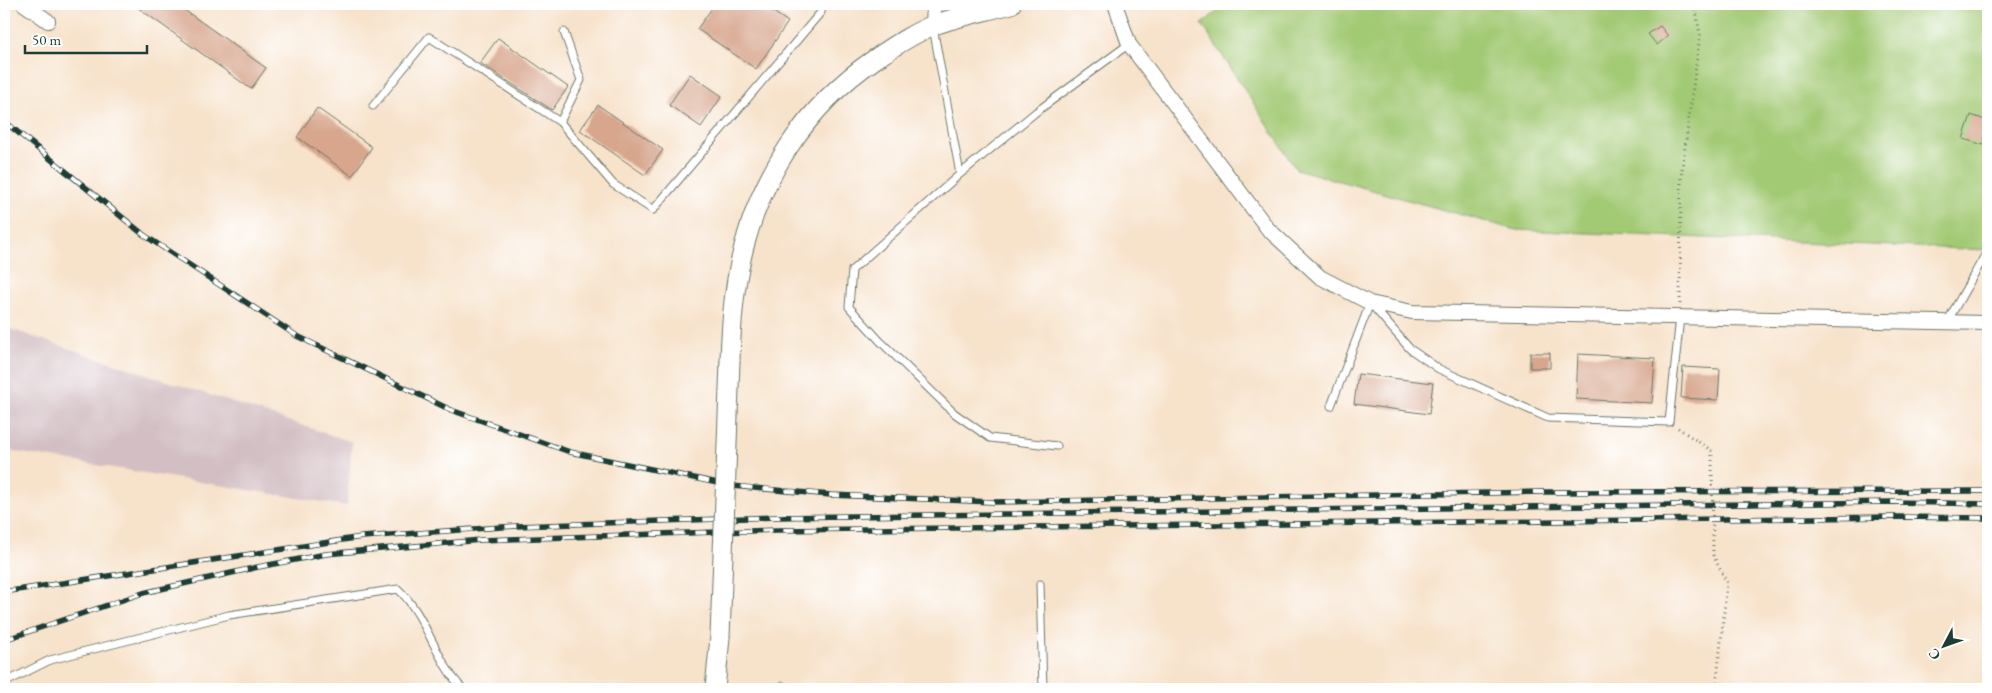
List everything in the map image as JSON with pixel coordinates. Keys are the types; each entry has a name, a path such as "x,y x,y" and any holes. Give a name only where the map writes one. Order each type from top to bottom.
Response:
{"main road":[{"path":"715,689 720,637 733,308 741,258 758,208 777,164 802,125 832,93 860,69 896,45 933,26 1011,4"}],"street":[{"path":"24,4 48,21"},
{"path":"933,26 934,4"},
{"path":"1115,4 1129,44 1268,229 1320,277 1370,303 1412,312 1988,323"}],"lane":[{"path":"373,106 429,38 560,122 613,184 653,210 821,12 823,4"},
{"path":"933,26 960,174"},
{"path":"560,122 582,80 564,32"},
{"path":"1057,446 990,438 954,413 880,341 849,306 852,270 960,174 1036,112 1129,44"},
{"path":"1947,322 1988,250"},
{"path":"1331,406 1370,303 1410,349 1439,369 1548,418 1669,422 1680,317"},
{"path":"1040,584 1043,689"},
{"path":"4,683 50,660 229,615 398,589 409,599 428,636 463,689"}],"path":[{"path":"1680,317 1681,177 1700,34 1694,4"},
{"path":"1669,422 1712,451 1713,555 1727,583 1716,689"}],"shaded area":[{"path":"4,327 352,442 347,506 4,450"}],"green space":[{"path":"1226,4 1988,4 1988,250 1516,230 1296,169 1202,24"}],"building":[{"path":"133,4 176,4 266,68 251,89"},
{"path":"715,4 762,4 788,22 756,69 697,29"},
{"path":"1660,26 1668,36 1657,45 1648,34"},
{"path":"498,38 568,87 552,110 480,63"},
{"path":"690,74 722,96 701,127 669,105"},
{"path":"598,105 663,150 645,175 580,130"},
{"path":"317,108 372,147 352,176 297,137"},
{"path":"1971,115 1988,121 1984,145 1963,139"},
{"path":"1530,353 1550,353 1550,368 1530,368"},
{"path":"1578,354 1655,358 1652,403 1576,399"},
{"path":"1683,367 1720,369 1718,400 1681,398"},
{"path":"1358,374 1433,383 1429,414 1354,404"}],"railway":[{"path":"4,121 144,235 297,336 451,410 570,452 732,486 831,495 993,502 1539,492 1988,491"},
{"path":"4,592 362,537 517,526 777,517 1894,502 1988,504"},
{"path":"4,640 143,593 258,567 326,554 481,540 777,530 1895,517 1988,518"}]}
